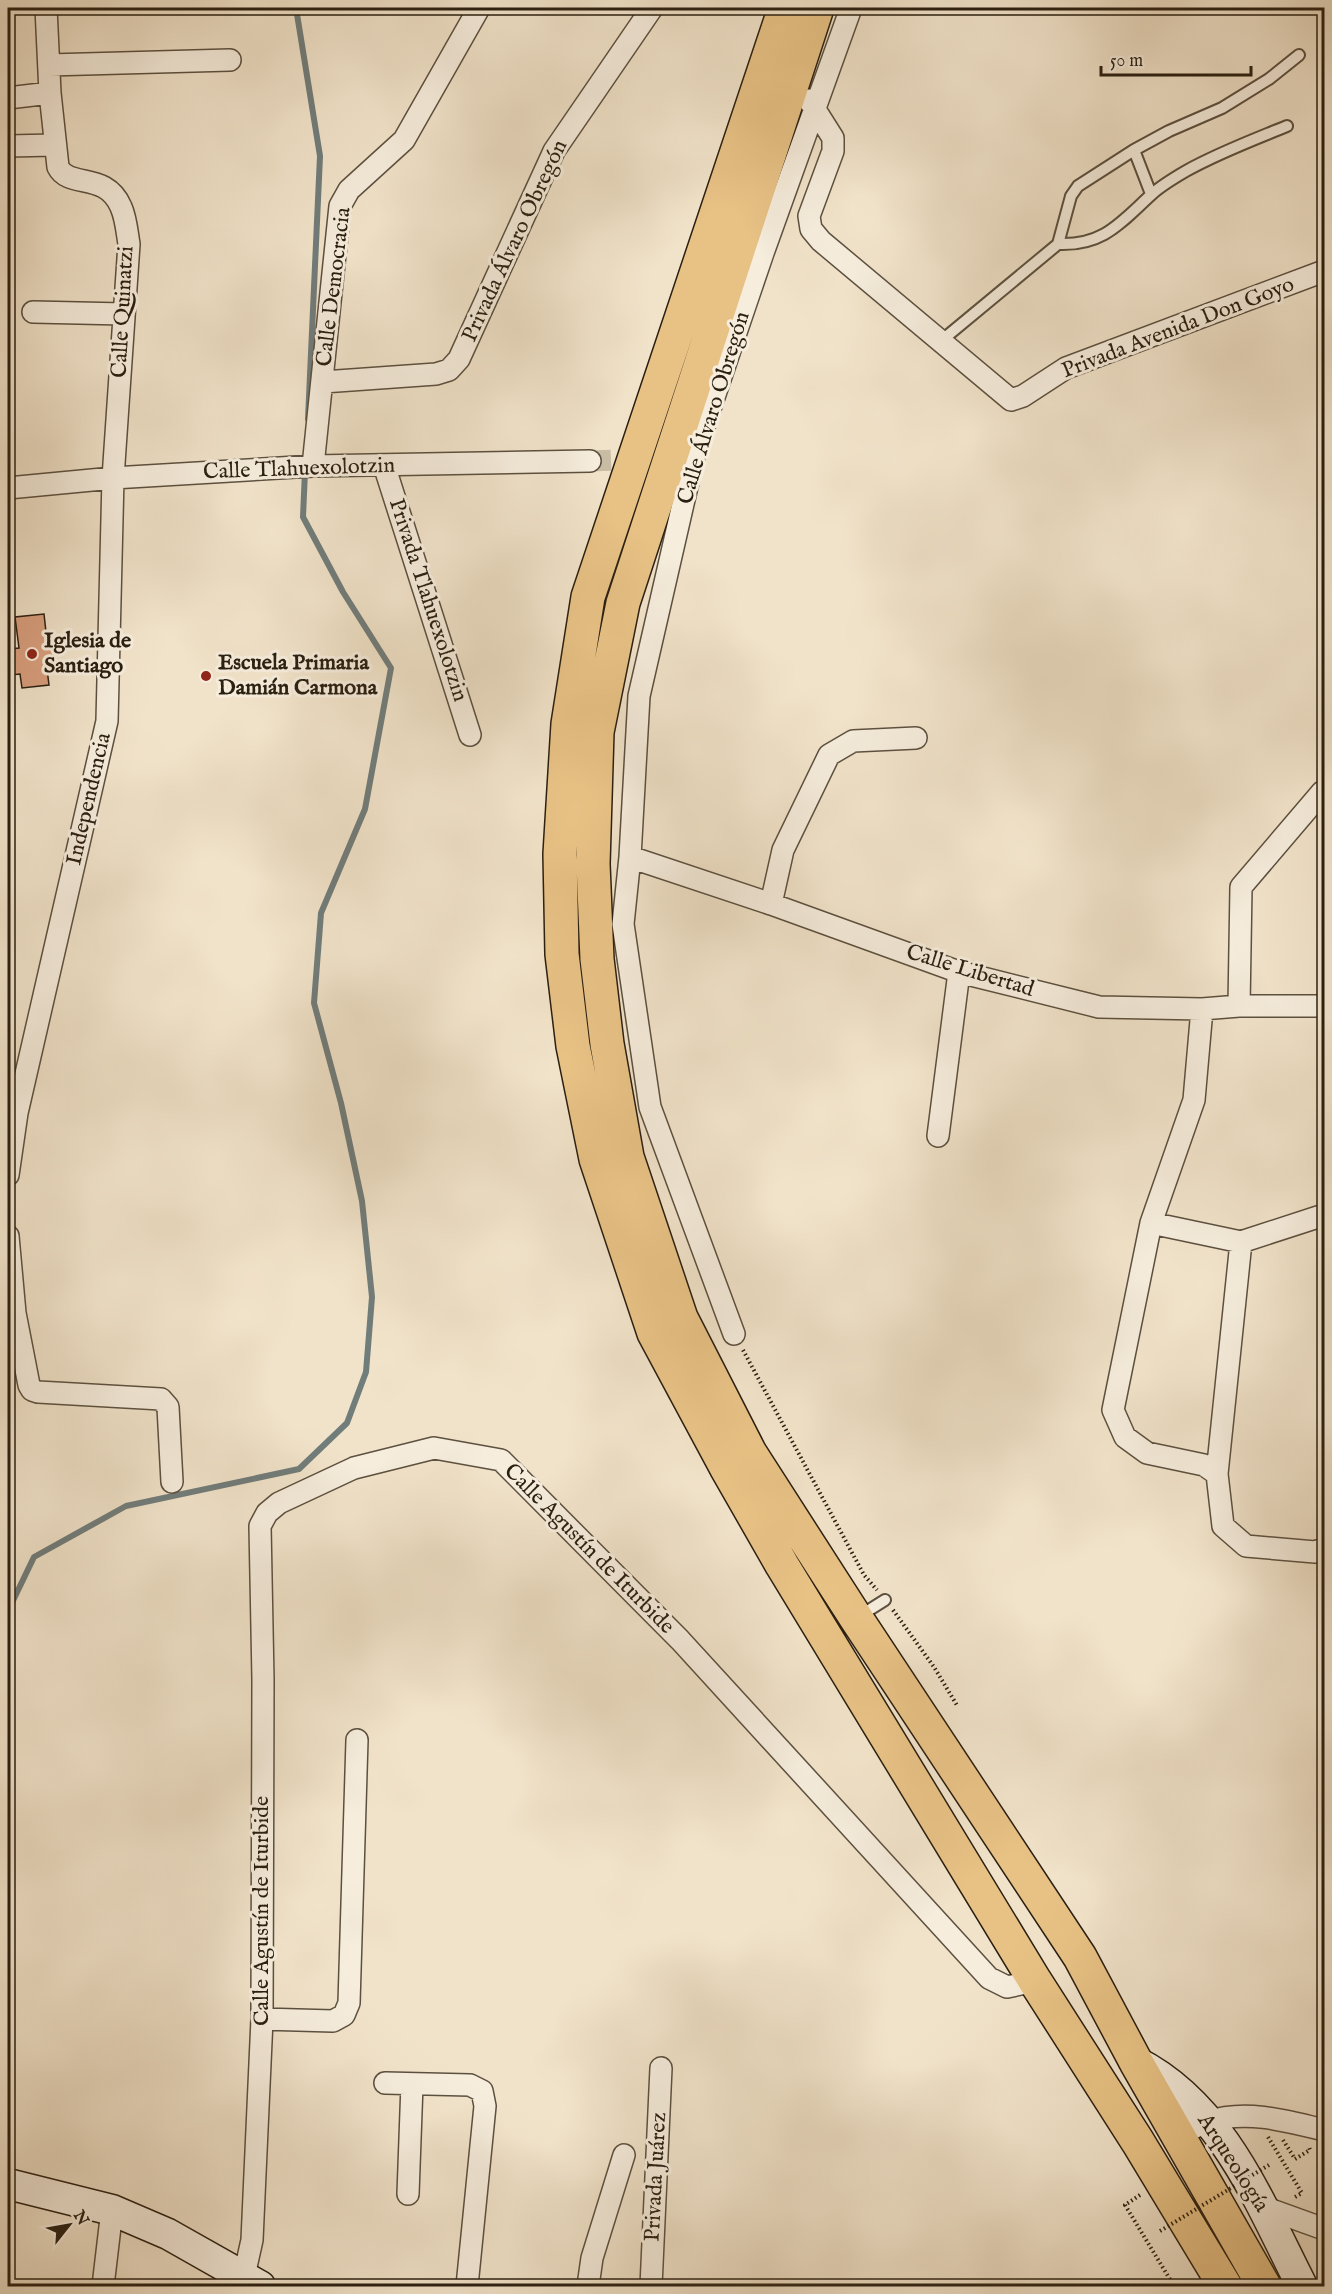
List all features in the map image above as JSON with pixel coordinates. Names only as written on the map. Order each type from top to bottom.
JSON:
[{"type":"highway","points":[[823,12],[794,81],[623,603],[597,732],[593,864],[597,958],[607,1044],[627,1157],[681,1318],[750,1453],[1080,1957],[1136,2062],[1264,2286]]},
{"type":"highway","points":[[823,12],[588,597],[568,724],[560,854],[562,954],[570,1023],[596,1159],[654,1333],[782,1565],[1035,1982],[1225,2286]]},
{"type":"main road","name":"Arqueología","points":[[1136,2062],[1182,2092],[1277,2204],[1302,2286]]},
{"type":"main road","points":[[8,2184],[112,2210],[168,2234],[252,2281]]},
{"type":"street","name":"Calle Quinatzi","points":[[46,8],[54,145],[60,173],[67,177],[94,182],[111,190],[122,208],[129,244],[114,478]]},
{"type":"street","name":"Calle Democracia","points":[[313,466],[340,206],[349,190],[404,140],[479,8]]},
{"type":"street","name":"Privada Álvaro Obregón","points":[[323,382],[436,374],[449,370],[459,359],[554,151],[652,8]]},
{"type":"street","name":"Calle Álvaro Obregón","points":[[734,1334],[650,1107],[623,924],[630,857],[639,696],[690,457],[815,108],[823,12]]},
{"type":"street","points":[[49,65],[230,60]]},
{"type":"street","points":[[794,81],[815,108]]},
{"type":"street","points":[[8,98],[50,93]]},
{"type":"street","name":"Privada Avenida Don Goyo","points":[[815,108],[833,138],[833,151],[809,216],[811,230],[820,241],[1011,400],[1023,396],[1066,368],[1324,271]]},
{"type":"street","points":[[8,146],[54,145]]},
{"type":"street","points":[[33,312],[124,314]]},
{"type":"street","name":"Calle Tlahuexolotzin","points":[[8,488],[114,478],[313,466],[590,461]]},
{"type":"street","name":"Privada Tlahuexolotzin","points":[[384,465],[470,735]]},
{"type":"street","name":"Independencia","points":[[8,1175],[12,1114],[107,721],[114,478]]},
{"type":"street","points":[[771,904],[783,850],[829,754],[853,741],[916,738]]},
{"type":"street","points":[[1239,1006],[1241,887],[1322,792]]},
{"type":"street","name":"Calle Libertad","points":[[630,857],[771,904],[959,972],[1100,1007],[1202,1009],[1239,1006],[1324,1006]]},
{"type":"street","points":[[938,1136],[959,972]]},
{"type":"street","points":[[1202,1009],[1194,1100],[1151,1223],[1113,1410],[1125,1437],[1147,1453],[1204,1465],[1217,1474]]},
{"type":"street","points":[[1151,1223],[1241,1242],[1324,1215]]},
{"type":"street","points":[[8,1236],[14,1346],[32,1390],[161,1399],[166,1402],[172,1482]]},
{"type":"street","points":[[1241,1242],[1217,1474],[1223,1526],[1246,1546],[1315,1552],[1324,1549]]},
{"type":"street","name":"Calle Agustín de Iturbide","points":[[252,2281],[262,2019],[263,1680],[260,1526],[267,1512],[279,1503],[354,1468],[434,1448],[501,1460],[680,1640],[989,1978],[1007,1987],[1035,1982]]},
{"type":"street","points":[[262,2019],[333,2021],[344,2015],[349,2003],[357,1740]]},
{"type":"street","name":"Privada Juárez","points":[[651,2286],[661,2068]]},
{"type":"street","points":[[385,2083],[470,2085],[482,2091],[485,2106],[468,2286]]},
{"type":"street","points":[[408,2194],[412,2084]]},
{"type":"street","points":[[1178,2136],[1208,2121],[1243,2115],[1324,2130]]},
{"type":"street","points":[[588,2286],[592,2258],[624,2155]]},
{"type":"street","points":[[1277,2204],[1324,2229]]},
{"type":"street","points":[[103,2286],[112,2210]]},
{"type":"lane","points":[[941,341],[1058,244],[1071,196],[1078,186],[1169,130],[1222,108],[1269,80],[1299,55]]},
{"type":"lane","points":[[1058,244],[1097,239],[1121,225],[1151,195],[1187,170],[1287,126]]},
{"type":"lane","points":[[1134,150],[1151,195]]},
{"type":"lane","points":[[856,1618],[885,1599]]},
{"type":"path","points":[[734,1334],[864,1575],[885,1599],[934,1667],[958,1707]]},
{"type":"path","points":[[1267,2134],[1302,2193],[1277,2204]]},
{"type":"path","points":[[1281,2136],[1295,2159]]},
{"type":"path","points":[[1160,2231],[1269,2165],[1274,2174]]},
{"type":"path","points":[[1162,2182],[1125,2205],[1174,2286]]},
{"type":"building","name":"Iglesia de Santiago","points":[[44,614],[47,641],[54,641],[57,668],[47,669],[49,685],[22,688],[20,674],[11,675],[8,649],[19,648],[15,617]]},
{"type":"waterway","points":[[296,8],[320,156],[308,419]]},
{"type":"waterway","points":[[8,1611],[34,1557],[126,1506],[299,1469],[347,1423],[366,1372],[372,1297],[362,1201],[341,1103],[314,1003],[321,913],[365,809],[391,668],[343,592],[303,517],[305,471]]},
{"type":"tunnel","points":[[590,461],[644,459]]},
{"type":"place","name":"Iglesia de Santiago","points":[[32,654]]},
{"type":"place","name":"Escuela Primaria Damián Carmona","points":[[206,676]]}]
